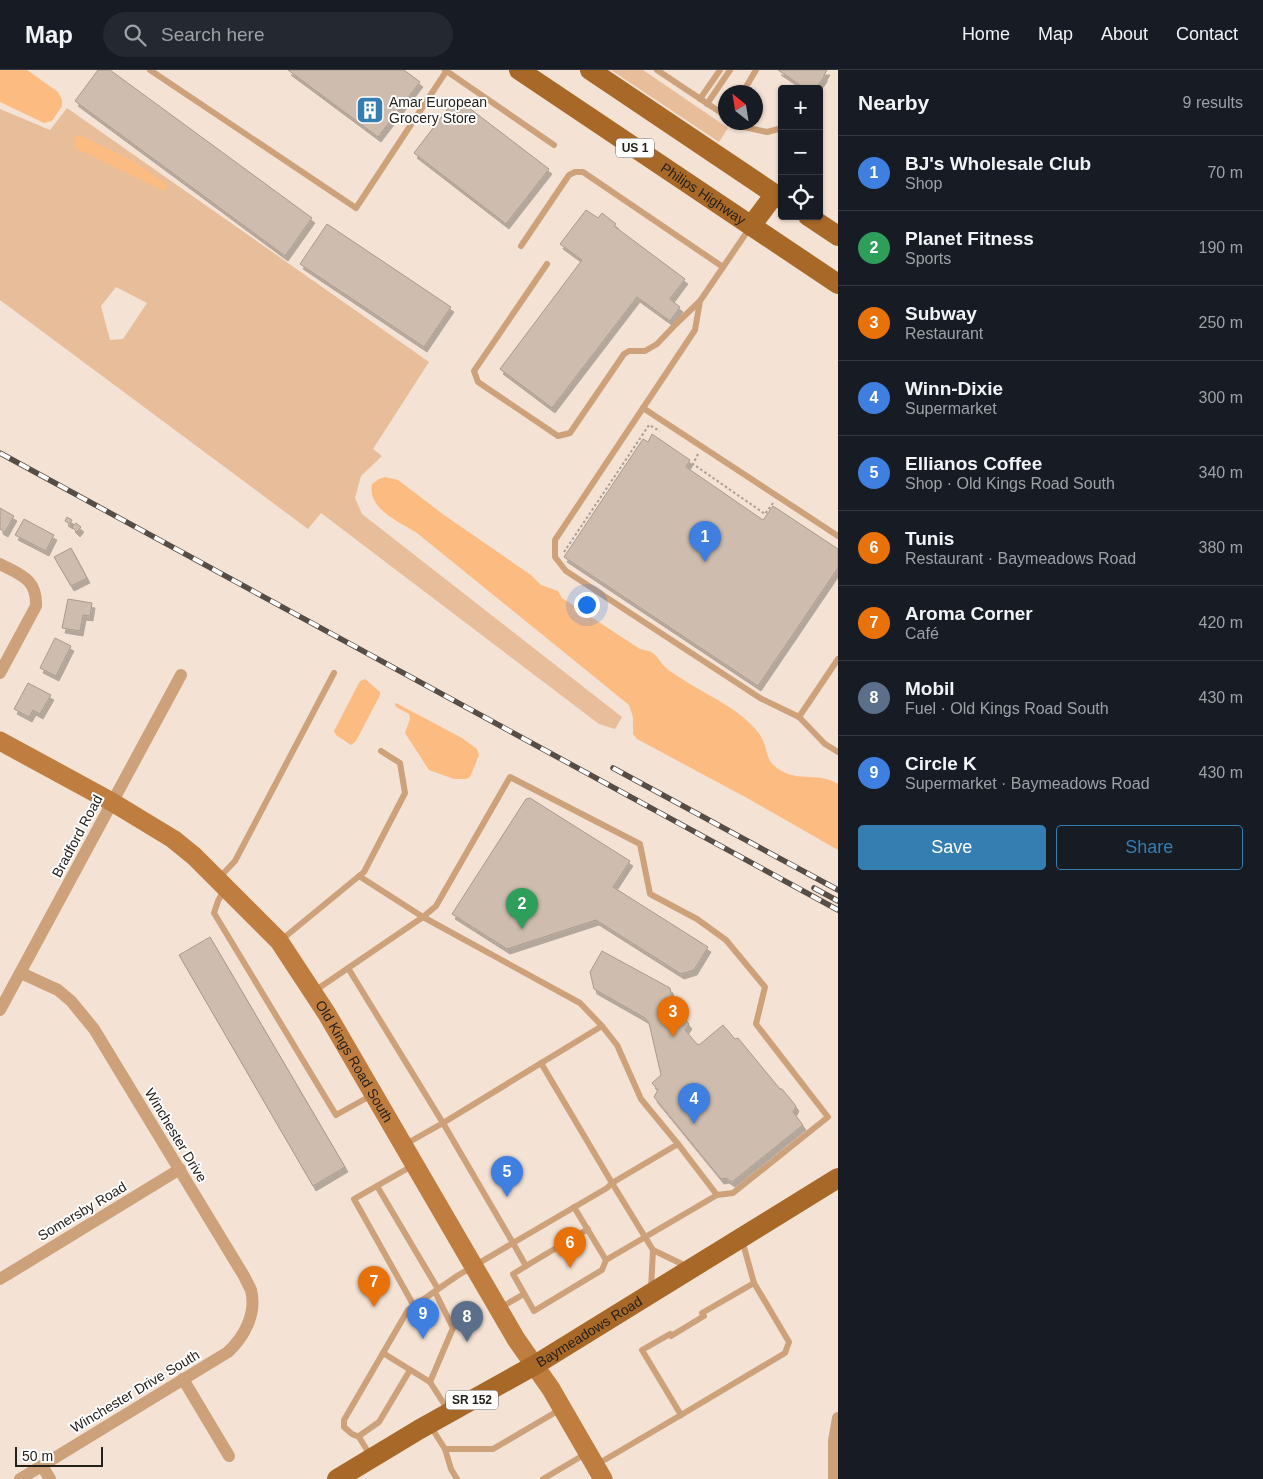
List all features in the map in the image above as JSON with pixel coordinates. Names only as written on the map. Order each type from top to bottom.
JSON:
[{"type":"main road","name":"Philips Highway","points":[[519,70],[838,284]]},
{"type":"main road","points":[[590,70],[778,194],[751,226]]},
{"type":"main road","points":[[814,220],[838,236]]},
{"type":"main road","name":"Baymeadows Road","points":[[337,1479],[534,1364],[740,1236],[838,1178]]},
{"type":"street","points":[[0,564],[32,583],[37,594],[36,606],[0,673]]},
{"type":"street","name":"Bradford Road","points":[[0,1010],[181,675]]},
{"type":"street","name":"Old Kings Road South","points":[[0,741],[112,802],[172,838],[222,883],[279,942],[374,1094],[498,1309],[562,1408],[595,1466]]},
{"type":"street","name":"Winchester Drive","points":[[21,973],[58,990],[84,1015],[244,1276],[251,1291],[252,1309],[247,1328],[238,1343]]},
{"type":"street","name":"Somersby Road","points":[[0,1279],[180,1169]]},
{"type":"street","name":"Winchester Drive South","points":[[20,1479],[228,1352],[238,1343]]},
{"type":"street","points":[[183,1379],[229,1456]]},
{"type":"street","points":[[834,1479],[834,1441],[838,1418]]},
{"type":"street","points":[[42,1466],[50,1479]]},
{"type":"lane","points":[[150,70],[356,208],[446,70],[554,145]]},
{"type":"lane","points":[[657,70],[718,111]]},
{"type":"lane","points":[[700,99],[720,70]]},
{"type":"lane","points":[[707,104],[730,70]]},
{"type":"lane","points":[[747,85],[756,70]]},
{"type":"lane","points":[[758,130],[767,132],[778,129]]},
{"type":"lane","points":[[521,246],[569,176],[575,172],[583,172],[723,267]]},
{"type":"lane","points":[[547,264],[474,371],[478,382],[558,436],[566,435],[570,432],[624,354],[629,351],[645,350],[657,344],[700,301],[751,226]]},
{"type":"lane","points":[[700,301],[695,330],[555,540],[555,556],[566,571],[760,698],[799,717],[826,744],[838,752]]},
{"type":"lane","points":[[643,408],[838,536]]},
{"type":"lane","points":[[799,717],[838,659]]},
{"type":"lane","points":[[334,673],[222,883],[214,913],[336,1115],[374,1094]]},
{"type":"lane","points":[[279,942],[364,872],[405,793],[400,763],[381,752]]},
{"type":"lane","points":[[312,992],[423,917],[436,906],[510,777],[640,844],[650,894],[697,919],[726,940],[765,987],[756,1024],[828,1117],[733,1193],[717,1195],[644,1237],[606,1260],[602,1270],[534,1311],[512,1274],[588,1229]]},
{"type":"lane","points":[[359,876],[423,917],[580,1003],[617,1045],[641,1099],[717,1195]]},
{"type":"lane","points":[[348,968],[526,1266]]},
{"type":"lane","points":[[404,1145],[442,1124],[602,1026]]},
{"type":"lane","points":[[541,1062],[653,1250],[690,1268]]},
{"type":"lane","points":[[371,1458],[359,1436],[352,1434],[344,1427],[344,1420],[408,1310],[474,1266],[678,1144]]},
{"type":"lane","points":[[414,1306],[354,1199],[415,1164]]},
{"type":"lane","points":[[377,1186],[436,1290],[453,1328],[430,1382]]},
{"type":"lane","points":[[574,1207],[606,1260]]},
{"type":"lane","points":[[543,1479],[595,1466],[785,1353],[788,1342],[754,1283],[740,1236]]},
{"type":"lane","points":[[651,1292],[653,1250]]},
{"type":"lane","points":[[681,1415],[642,1350],[670,1335],[754,1283]]},
{"type":"lane","points":[[498,1309],[524,1294]]},
{"type":"lane","points":[[383,1353],[430,1382],[450,1412]]},
{"type":"lane","points":[[359,1436],[379,1422],[410,1370]]},
{"type":"lane","points":[[445,1449],[493,1449],[562,1408]]},
{"type":"lane","points":[[429,1424],[445,1449],[451,1469],[457,1479]]},
{"type":"path","points":[[558,561],[649,425],[664,433]]},
{"type":"path","points":[[694,450],[698,454],[693,464],[765,514],[774,502]]},
{"type":"shaded area","points":[[0,70],[27,70],[58,92],[62,100],[62,106],[52,121],[44,123],[0,102]]},
{"type":"shaded area","points":[[611,70],[643,70],[718,121],[718,130],[727,130],[719,142]]},
{"type":"shaded area","points":[[67,108],[429,362],[373,449],[382,456],[361,476],[355,498],[362,514],[622,717],[615,729],[599,724],[321,513],[308,529],[0,300],[0,109],[50,130]],"holes":[[[116,287],[147,303],[123,339],[110,340],[101,306]]]},
{"type":"shaded area","points":[[80,135],[133,161],[168,185],[164,191],[75,148],[74,138]]},
{"type":"shaded area","points":[[385,477],[398,480],[444,515],[531,575],[541,585],[558,591],[562,598],[640,649],[653,653],[671,672],[743,717],[760,735],[771,762],[780,770],[794,776],[824,778],[838,784],[838,850],[747,798],[637,739],[633,734],[633,717],[629,705],[417,533],[386,514],[380,508],[372,493],[372,484]]},
{"type":"shaded area","points":[[365,679],[380,692],[380,695],[356,741],[351,745],[336,735],[334,731],[360,681]]},
{"type":"shaded area","points":[[396,703],[462,738],[477,749],[479,755],[470,777],[454,779],[429,770],[405,733],[410,719],[409,714],[396,707]]},
{"type":"building","points":[[98,70],[110,70],[312,218],[285,256],[75,101]]},
{"type":"building","name":"Amar European Grocery Store","points":[[288,70],[404,70],[420,82],[378,137]]},
{"type":"building","points":[[778,70],[827,70],[818,85],[800,85]]},
{"type":"building","points":[[456,98],[549,169],[506,224],[414,153]]},
{"type":"building","points":[[586,210],[598,218],[602,213],[616,224],[614,226],[685,279],[670,299],[680,307],[670,321],[637,297],[552,408],[500,369],[582,260],[560,244]]},
{"type":"building","points":[[327,224],[451,307],[424,347],[300,264]]},
{"type":"building","points":[[652,434],[690,460],[686,467],[763,520],[773,506],[838,549],[838,568],[758,686],[564,557],[643,439],[648,442]]},
{"type":"building","points":[[0,508],[14,516],[5,532],[0,529]]},
{"type":"building","points":[[67,517],[72,520],[70,524],[65,521]]},
{"type":"building","points":[[24,519],[54,535],[46,551],[15,535]]},
{"type":"building","points":[[76,523],[81,527],[77,532],[72,527]]},
{"type":"building","points":[[71,548],[87,578],[71,586],[54,557]]},
{"type":"building","points":[[68,599],[92,603],[90,616],[83,615],[80,631],[62,628]]},
{"type":"building","points":[[55,638],[71,646],[56,676],[40,668]]},
{"type":"building","points":[[28,683],[51,695],[40,714],[33,710],[29,717],[14,709]]},
{"type":"building","points":[[530,798],[630,861],[613,887],[708,947],[694,970],[681,974],[596,920],[507,949],[452,914],[526,799]]},
{"type":"building","points":[[210,937],[345,1167],[313,1186],[179,955]]},
{"type":"building","points":[[602,951],[670,988],[673,1005],[689,1024],[685,1030],[699,1045],[723,1025],[735,1039],[738,1038],[796,1106],[793,1112],[803,1125],[732,1182],[726,1178],[721,1179],[654,1097],[658,1090],[652,1083],[661,1075],[649,1023],[645,1018],[594,989],[590,972]]},
{"type":"railway","points":[[0,453],[838,910]]},
{"type":"railway","points":[[613,768],[838,890]]},
{"type":"railway","points":[[814,888],[838,901]]},
{"type":"place","name":"Amar European Grocery Store","points":[[370,110]]},
{"type":"place","name":"BJ's Wholesale Club","points":[[705,562]]},
{"type":"place","name":"Planet Fitness","points":[[522,929]]},
{"type":"place","name":"Subway","points":[[673,1037]]},
{"type":"place","name":"Winn-Dixie","points":[[694,1124]]},
{"type":"place","name":"Ellianos Coffee","points":[[507,1197]]},
{"type":"place","name":"Tunis","points":[[570,1268]]},
{"type":"place","name":"Aroma Corner","points":[[374,1307]]},
{"type":"place","name":"Circle K","points":[[423,1339]]},
{"type":"place","name":"Mobil","points":[[467,1342]]}]
